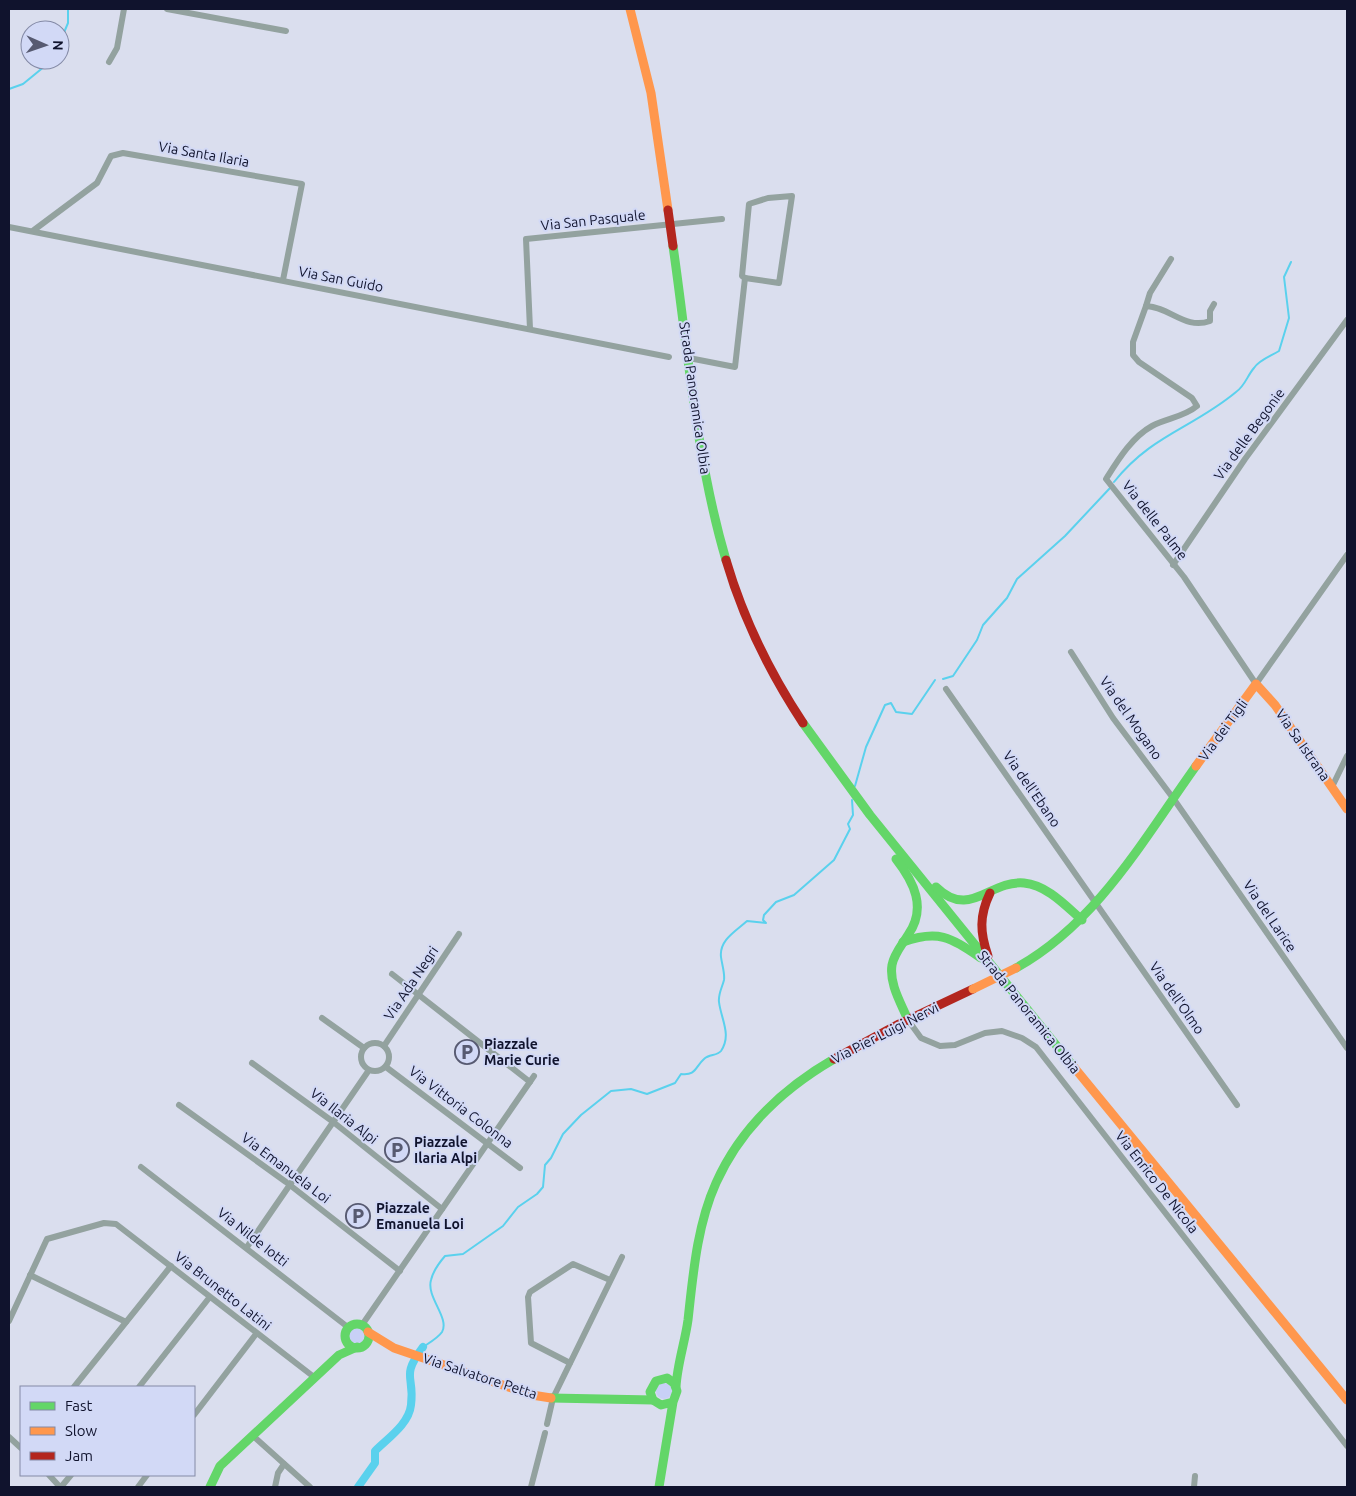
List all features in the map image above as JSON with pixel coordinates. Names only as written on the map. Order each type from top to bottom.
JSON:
[{"type":"main road","name":"Strada Panoramica Olbia","points":[[630,9],[651,93],[709,496],[729,569],[753,634],[774,676],[804,727],[830,764],[991,966],[1347,1400]]},
{"type":"main road","name":"Via Sa Istrana","points":[[1256,684],[1275,705],[1347,809]]},
{"type":"main road","name":"Via dei Tigli","points":[[1097,904],[1256,684]]},
{"type":"main road","points":[[881,828],[883,843],[904,869],[915,889],[919,910],[915,925],[895,955],[892,968],[899,1000],[908,1020]]},
{"type":"main road","points":[[893,843],[908,852],[940,893],[955,900],[969,902],[990,893],[1002,885],[1026,883],[1041,889],[1082,920]]},
{"type":"main road","points":[[990,893],[982,909],[979,922],[982,939],[991,966]]},
{"type":"main road","name":"Via Pier Luigi Nervi","points":[[676,1387],[676,1375],[683,1350],[704,1219],[717,1182],[736,1145],[757,1120],[780,1098],[831,1059],[1048,951],[1067,936],[1097,904]]},
{"type":"main road","points":[[903,942],[921,934],[934,933],[948,937],[991,966]]},
{"type":"main road","points":[[356,1324],[365,1329],[368,1340],[360,1347],[349,1345],[346,1338],[348,1328],[356,1324]]},
{"type":"main road","name":"Via Salvatore Petta","points":[[365,1329],[394,1348],[532,1395],[553,1398],[652,1396]]},
{"type":"main road","name":"Via Salvatore Petta","points":[[210,1487],[220,1466],[314,1377],[339,1356],[344,1349],[346,1338]]},
{"type":"main road","name":"Via Salvatore Petta","points":[[339,1356],[360,1347],[394,1348]]},
{"type":"main road","name":"Via Pier Luigi Nervi","points":[[663,1378],[683,1350]]},
{"type":"main road","points":[[659,1487],[668,1436],[669,1404],[677,1395],[676,1387],[671,1380],[663,1378],[656,1381],[652,1396],[669,1404]]},
{"type":"street","points":[[109,62],[117,48],[124,9]]},
{"type":"street","points":[[167,9],[286,31]]},
{"type":"street","name":"Via Santa Ilaria","points":[[34,230],[96,183],[111,156],[124,153],[302,184],[283,280]]},
{"type":"street","points":[[689,358],[735,367],[745,278],[742,276],[749,204],[768,198],[792,196],[779,283],[745,278]]},
{"type":"street","name":"Via San Pasquale","points":[[530,329],[526,239],[722,219]]},
{"type":"street","name":"Via San Guido","points":[[9,227],[34,230],[669,357]]},
{"type":"street","points":[[1171,259],[1150,292],[1146,306],[1155,306],[1188,323],[1202,323],[1210,321],[1210,312],[1214,304]]},
{"type":"street","name":"Via delle Palme","points":[[1146,306],[1132,342],[1133,355],[1140,362],[1192,398],[1197,406],[1188,413],[1150,427],[1134,440],[1106,479],[1173,565],[1256,684]]},
{"type":"street","name":"Via delle Begonie","points":[[1173,565],[1245,459],[1347,320]]},
{"type":"street","name":"Via dei Tigli","points":[[1256,684],[1346,558]]},
{"type":"street","name":"Via del Mogano","points":[[1071,652],[1113,718],[1173,798]]},
{"type":"street","name":"Via dell'Ebano","points":[[946,689],[1097,904]]},
{"type":"street","points":[[1332,787],[1347,756]]},
{"type":"street","name":"Via del Larice","points":[[1173,798],[1347,1048]]},
{"type":"street","name":"Via dell'Olmo","points":[[1097,904],[1236,1105]]},
{"type":"street","name":"Via Ada Negri","points":[[384,1046],[459,934]]},
{"type":"street","points":[[392,974],[530,1082]]},
{"type":"street","points":[[322,1018],[364,1048]]},
{"type":"street","name":"Via Enrico De Nicola","points":[[908,1020],[921,1038],[940,1046],[955,1045],[985,1033],[1002,1031],[1022,1038],[1036,1047],[1347,1446]]},
{"type":"street","points":[[372,1043],[384,1046],[389,1055],[386,1067],[376,1072],[369,1070],[361,1060],[364,1048],[372,1043]]},
{"type":"street","name":"Via Ilaria Alpi","points":[[252,1063],[332,1121],[442,1209]]},
{"type":"street","name":"Via Vittoria Colonna","points":[[386,1067],[520,1168]]},
{"type":"street","points":[[247,1247],[332,1121],[369,1070]]},
{"type":"street","points":[[365,1329],[400,1271],[534,1076]]},
{"type":"street","name":"Via Emanuela Loi","points":[[179,1105],[289,1184],[400,1271]]},
{"type":"street","name":"Via Nilde Iotti","points":[[141,1167],[247,1247],[348,1328]]},
{"type":"street","name":"Via Brunetto Latini","points":[[30,1275],[47,1238],[104,1223],[116,1224],[209,1298],[314,1377]]},
{"type":"street","points":[[547,1424],[553,1398],[622,1257]]},
{"type":"street","points":[[570,1363],[532,1343],[528,1297],[530,1292],[573,1264],[610,1280]]},
{"type":"street","points":[[75,1386],[171,1266]]},
{"type":"street","points":[[9,1321],[30,1275],[126,1322]]},
{"type":"street","points":[[140,1386],[209,1298]]},
{"type":"street","points":[[195,1414],[256,1334]]},
{"type":"street","points":[[531,1487],[544,1433]]},
{"type":"street","points":[[252,1435],[310,1487]]},
{"type":"street","points":[[9,1437],[20,1447]]},
{"type":"street","points":[[274,1487],[278,1473],[284,1464]]},
{"type":"street","points":[[50,1476],[61,1487],[70,1476]]},
{"type":"street","points":[[138,1487],[146,1476]]},
{"type":"street","points":[[1194,1476],[1194,1487]]},
{"type":"shaded area","points":[[354,1328],[360,1328],[365,1333],[363,1342],[354,1344],[349,1339],[349,1333]]},
{"type":"shaded area","points":[[661,1383],[667,1383],[672,1388],[670,1397],[661,1399],[656,1394],[656,1388]]},
{"type":"waterway","points":[[68,9],[68,20]]},
{"type":"waterway","points":[[9,89],[23,84],[40,70]]},
{"type":"waterway","points":[[1114,482],[1143,453],[1204,415],[1239,390],[1256,365],[1279,351],[1289,318],[1284,277],[1291,262]]},
{"type":"waterway","points":[[943,679],[953,676],[977,640],[983,625],[1007,598],[1017,579],[1065,536],[1110,488]]},
{"type":"waterway","points":[[855,786],[866,747],[885,705],[891,703],[896,712],[912,714],[935,680]]},
{"type":"waterway","points":[[423,1347],[438,1336],[444,1326],[430,1287],[438,1264],[445,1256],[463,1254],[503,1226],[518,1207],[537,1194],[543,1187],[545,1165],[551,1158],[563,1134],[581,1115],[611,1091],[631,1089],[647,1094],[675,1083],[681,1074],[690,1074],[706,1057],[721,1051],[726,1039],[719,999],[724,980],[721,951],[725,941],[747,921],[766,923],[763,920],[764,915],[776,902],[794,895],[834,860],[850,829],[848,824],[853,815],[852,800]]},
{"type":"waterway","points":[[358,1487],[375,1463],[375,1451],[397,1430],[409,1412],[412,1395],[410,1371],[423,1347]]},
{"type":"traffic: fast","points":[[673,246],[700,443],[707,483],[726,560]]},
{"type":"traffic: fast","points":[[803,723],[870,815],[1073,1066]]},
{"type":"traffic: fast","points":[[1016,968],[1045,949],[1071,928],[1095,904],[1137,851],[1196,766]]},
{"type":"traffic: fast","points":[[896,859],[913,886],[917,905],[914,925],[896,953],[892,965],[894,986],[908,1020]]},
{"type":"traffic: fast","points":[[936,887],[948,896],[959,900],[980,896],[1000,887],[1024,883],[1041,888],[1056,897],[1082,920]]},
{"type":"traffic: fast","points":[[903,942],[915,938],[936,936],[953,941],[981,958]]},
{"type":"traffic: fast","points":[[676,1387],[688,1320],[700,1233],[716,1183],[738,1145],[765,1112],[798,1083],[834,1059]]},
{"type":"traffic: fast","points":[[357,1324],[365,1328],[369,1336],[365,1344],[357,1348],[349,1344],[345,1336],[349,1328],[357,1324]]},
{"type":"traffic: fast","points":[[210,1487],[220,1466],[339,1355],[357,1347]]},
{"type":"traffic: fast","points":[[659,1487],[673,1402],[677,1391],[674,1383],[667,1378],[656,1381],[650,1392],[653,1400],[661,1405],[673,1402]]},
{"type":"traffic: fast","points":[[551,1398],[653,1400]]},
{"type":"traffic: slow","points":[[630,9],[651,93],[668,210]]},
{"type":"traffic: slow","points":[[1196,766],[1256,684],[1275,705],[1347,809]]},
{"type":"traffic: slow","points":[[973,989],[1016,968]]},
{"type":"traffic: slow","points":[[1073,1066],[1347,1400]]},
{"type":"traffic: slow","points":[[368,1332],[394,1348],[532,1395],[551,1398]]},
{"type":"traffic: jam","points":[[668,210],[673,246]]},
{"type":"traffic: jam","points":[[726,560],[758,644],[779,685],[803,723]]},
{"type":"traffic: jam","points":[[988,956],[983,940],[982,917],[990,893]]},
{"type":"traffic: jam","points":[[834,1059],[899,1024],[973,989]]},
{"type":"place","name":"Piazzale Marie Curie","points":[[467,1052]]},
{"type":"place","name":"Piazzale Ilaria Alpi","points":[[397,1150]]},
{"type":"place","name":"Piazzale Emanuela Loi","points":[[358,1216]]}]
